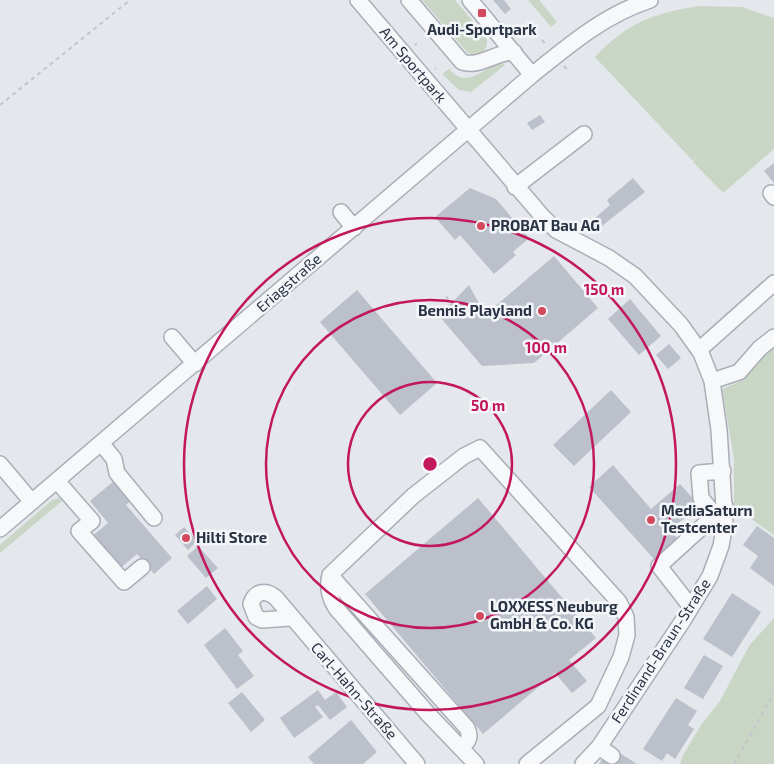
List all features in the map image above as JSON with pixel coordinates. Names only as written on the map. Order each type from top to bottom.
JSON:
[{"type":"street","name":"Am Sportpark","points":[[358,0],[468,130]]},
{"type":"street","points":[[409,0],[462,62],[475,64],[498,54],[514,52]]},
{"type":"street","points":[[470,0],[532,75]]},
{"type":"street","name":"Eriagstraße","points":[[0,529],[532,75],[579,38],[619,12],[650,0]]},
{"type":"street","name":"Ferdinand-Braun-Straße","points":[[468,130],[515,187],[556,230],[609,258],[635,276],[664,305],[699,350],[712,381],[723,471],[720,546],[710,576],[599,747],[583,764]]},
{"type":"street","points":[[515,187],[584,134]]},
{"type":"street","points":[[341,212],[354,228]]},
{"type":"street","points":[[699,350],[774,283]]},
{"type":"street","points":[[172,337],[195,364]]},
{"type":"street","points":[[712,381],[739,372],[760,348],[774,337]]},
{"type":"street","points":[[101,443],[114,459],[117,473],[154,518]]},
{"type":"street","points":[[476,764],[462,748],[469,741],[470,735],[467,728],[330,575],[413,496],[464,456],[480,448],[492,459],[619,602],[626,617],[627,635],[620,657],[598,706],[527,764]]},
{"type":"street","points":[[0,464],[32,502]]},
{"type":"street","points":[[691,607],[659,566],[720,511],[701,498],[699,473],[723,471]]},
{"type":"street","points":[[57,481],[92,521],[80,531],[124,582],[142,567]]},
{"type":"street","name":"Carl-Hahn-Straße","points":[[291,618],[417,764]]},
{"type":"street","points":[[599,747],[612,756]]},
{"type":"path","points":[[0,105],[130,0]]},
{"type":"path","points":[[446,296],[451,303]]},
{"type":"path","points":[[734,764],[774,693]]},
{"type":"green space","points":[[422,0],[455,0],[486,37],[487,45],[483,51],[477,54],[468,53]]},
{"type":"green space","points":[[528,0],[539,0],[557,22],[551,27]]},
{"type":"green space","points":[[700,6],[742,7],[774,18],[774,149],[723,193],[693,162],[701,154],[693,161],[595,57],[619,35],[643,21],[669,12]]},
{"type":"green space","points":[[499,62],[505,65],[471,92],[459,90],[442,74],[449,69],[455,75],[468,78]]},
{"type":"green space","points":[[774,347],[774,535],[734,507],[734,459],[722,389],[744,380],[749,371]]},
{"type":"green space","points":[[59,498],[62,501],[0,553],[0,545],[52,500]]},
{"type":"green space","points":[[774,618],[774,764],[680,764],[682,757],[701,725],[720,701],[749,646]]},
{"type":"building","points":[[493,0],[504,0],[511,9],[505,14]]},
{"type":"building","points":[[540,115],[545,122],[532,130],[527,123]]},
{"type":"building","points":[[774,163],[774,183],[764,171]]},
{"type":"building","points":[[633,178],[645,192],[593,233],[587,225],[610,205],[607,200]]},
{"type":"building","name":"PROBAT Bau AG","points":[[470,188],[496,199],[529,238],[513,252],[516,255],[494,274],[460,235],[455,240],[435,217]]},
{"type":"building","name":"Bennis Playland","points":[[554,256],[598,308],[534,363],[482,366],[439,316],[469,285],[485,315]]},
{"type":"building","points":[[357,290],[437,383],[400,415],[320,322]]},
{"type":"building","points":[[630,299],[661,336],[639,355],[608,319]]},
{"type":"building","points":[[669,344],[681,358],[668,369],[656,355]]},
{"type":"building","points":[[611,390],[631,412],[574,466],[553,445]]},
{"type":"building","name":"MediaSaturn Testcenter","points":[[613,465],[651,509],[680,484],[699,505],[671,530],[677,538],[654,559],[589,487]]},
{"type":"building","points":[[115,480],[132,500],[126,505],[172,558],[154,574],[137,554],[118,570],[90,538],[108,523],[90,501]]},
{"type":"building","name":"LOXXESS Neuburg GmbH & Co. KG","points":[[478,498],[596,638],[569,660],[587,681],[572,693],[555,673],[483,734],[365,594]]},
{"type":"building","points":[[757,526],[774,538],[774,586],[750,568],[758,556],[743,545]]},
{"type":"building","name":"Hilti Store","points":[[184,527],[197,541],[188,550],[175,535]]},
{"type":"building","points":[[198,546],[218,568],[206,578],[187,556]]},
{"type":"building","points":[[207,586],[217,599],[188,624],[177,611]]},
{"type":"building","points":[[732,593],[761,612],[732,657],[703,639]]},
{"type":"building","points":[[225,628],[243,651],[238,655],[254,676],[237,689],[204,645]]},
{"type":"building","points":[[704,655],[723,666],[703,699],[684,688]]},
{"type":"building","points":[[318,690],[325,700],[336,692],[347,707],[330,720],[318,705],[315,707],[323,717],[294,738],[280,718]]},
{"type":"building","points":[[242,692],[265,720],[251,732],[228,703]]},
{"type":"building","points":[[676,698],[697,711],[688,725],[694,729],[675,759],[667,753],[662,761],[643,749]]},
{"type":"building","points":[[351,720],[377,752],[363,764],[314,764],[308,757]]},
{"type":"building","points":[[615,750],[637,764],[599,764],[602,759],[608,762]]},
{"type":"place","name":"Audi-Sportpark","points":[[482,13]]},
{"type":"place","name":"PROBAT Bau AG","points":[[481,226]]},
{"type":"place","name":"Bennis Playland","points":[[542,311]]},
{"type":"place","name":"MediaSaturn Testcenter","points":[[651,520]]},
{"type":"place","name":"Hilti Store","points":[[186,538]]},
{"type":"place","name":"LOXXESS Neuburg GmbH & Co. KG","points":[[480,616]]}]
